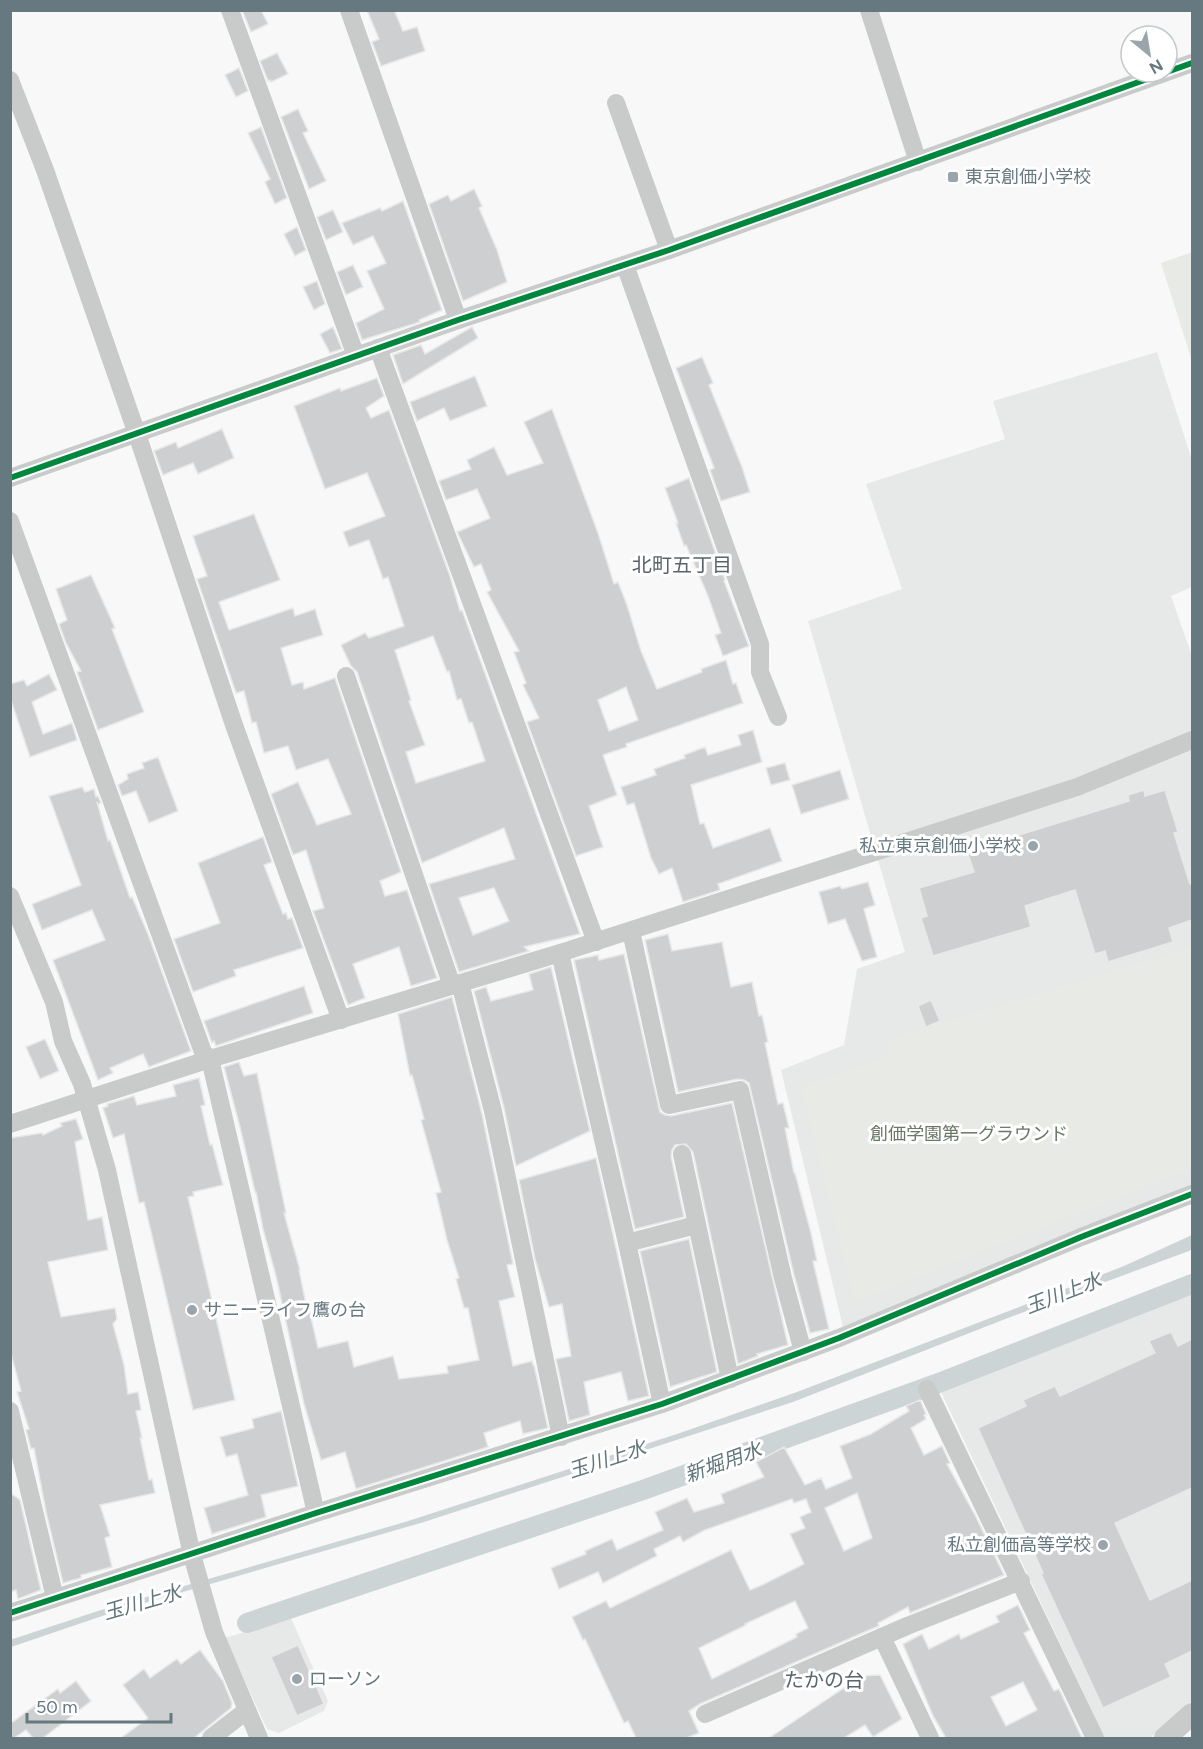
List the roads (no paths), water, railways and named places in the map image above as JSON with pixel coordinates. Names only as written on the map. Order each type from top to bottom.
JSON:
[{"type":"street","points":[[230,10],[356,356]]},
{"type":"street","points":[[349,10],[348,13],[458,321]]},
{"type":"street","points":[[868,10],[918,162]]},
{"type":"street","points":[[10,478],[378,348],[669,250],[1192,63]]},
{"type":"street","points":[[10,80],[45,170],[137,434],[234,725],[341,1020]]},
{"type":"street","points":[[616,103],[669,250]]},
{"type":"street","points":[[625,265],[760,644],[760,672],[778,717]]},
{"type":"street","points":[[378,348],[596,942]]},
{"type":"street","points":[[10,521],[203,1052],[210,1059],[316,1513]]},
{"type":"street","points":[[346,676],[456,985],[493,1111],[561,1437]]},
{"type":"street","points":[[10,1124],[210,1059],[560,954],[1077,787],[1192,740]]},
{"type":"street","points":[[10,896],[54,1002],[63,1041],[82,1084],[107,1170],[192,1555],[205,1604],[214,1632],[259,1738]]},
{"type":"street","points":[[631,931],[669,1105],[740,1090],[783,1278],[803,1352]]},
{"type":"street","points":[[560,954],[662,1404]]},
{"type":"street","points":[[682,1154],[730,1379]]},
{"type":"street","points":[[10,1613],[316,1513],[662,1404],[803,1352],[1081,1237],[1192,1194]]},
{"type":"street","points":[[627,1243],[696,1225]]},
{"type":"street","points":[[927,1389],[1095,1738]]},
{"type":"street","points":[[10,1411],[55,1598]]},
{"type":"street","points":[[705,1714],[1021,1581]]},
{"type":"street","points":[[882,1638],[930,1738]]},
{"type":"street","points":[[211,1738],[246,1711]]},
{"type":"water","name":"玉川上水","points":[[1192,1235],[1192,1249],[1189,1251],[1013,1316],[793,1402],[424,1522],[114,1612],[11,1647],[10,1640],[101,1610],[405,1522],[680,1433],[797,1392],[1014,1309],[1124,1266]]},
{"type":"waterway","name":"新堀用水","points":[[247,1623],[643,1490],[936,1384],[1192,1284]]},
{"type":"place","name":"東京創価小学校","points":[[953,177]]},
{"type":"place","name":"私立東京創価小学校","points":[[1033,846]]},
{"type":"place","name":"サニーライフ鷹の台","points":[[192,1310]]},
{"type":"place","name":"私立創価高等学校","points":[[1103,1545]]},
{"type":"place","name":"ローソン","points":[[297,1679]]},
{"type":"district","name":"北町五丁目","points":[[682,565]]},
{"type":"district","name":"たかの台","points":[[824,1680]]},
{"type":"park label","name":"創価学園第一グラウンド","points":[[969,1134]]}]
